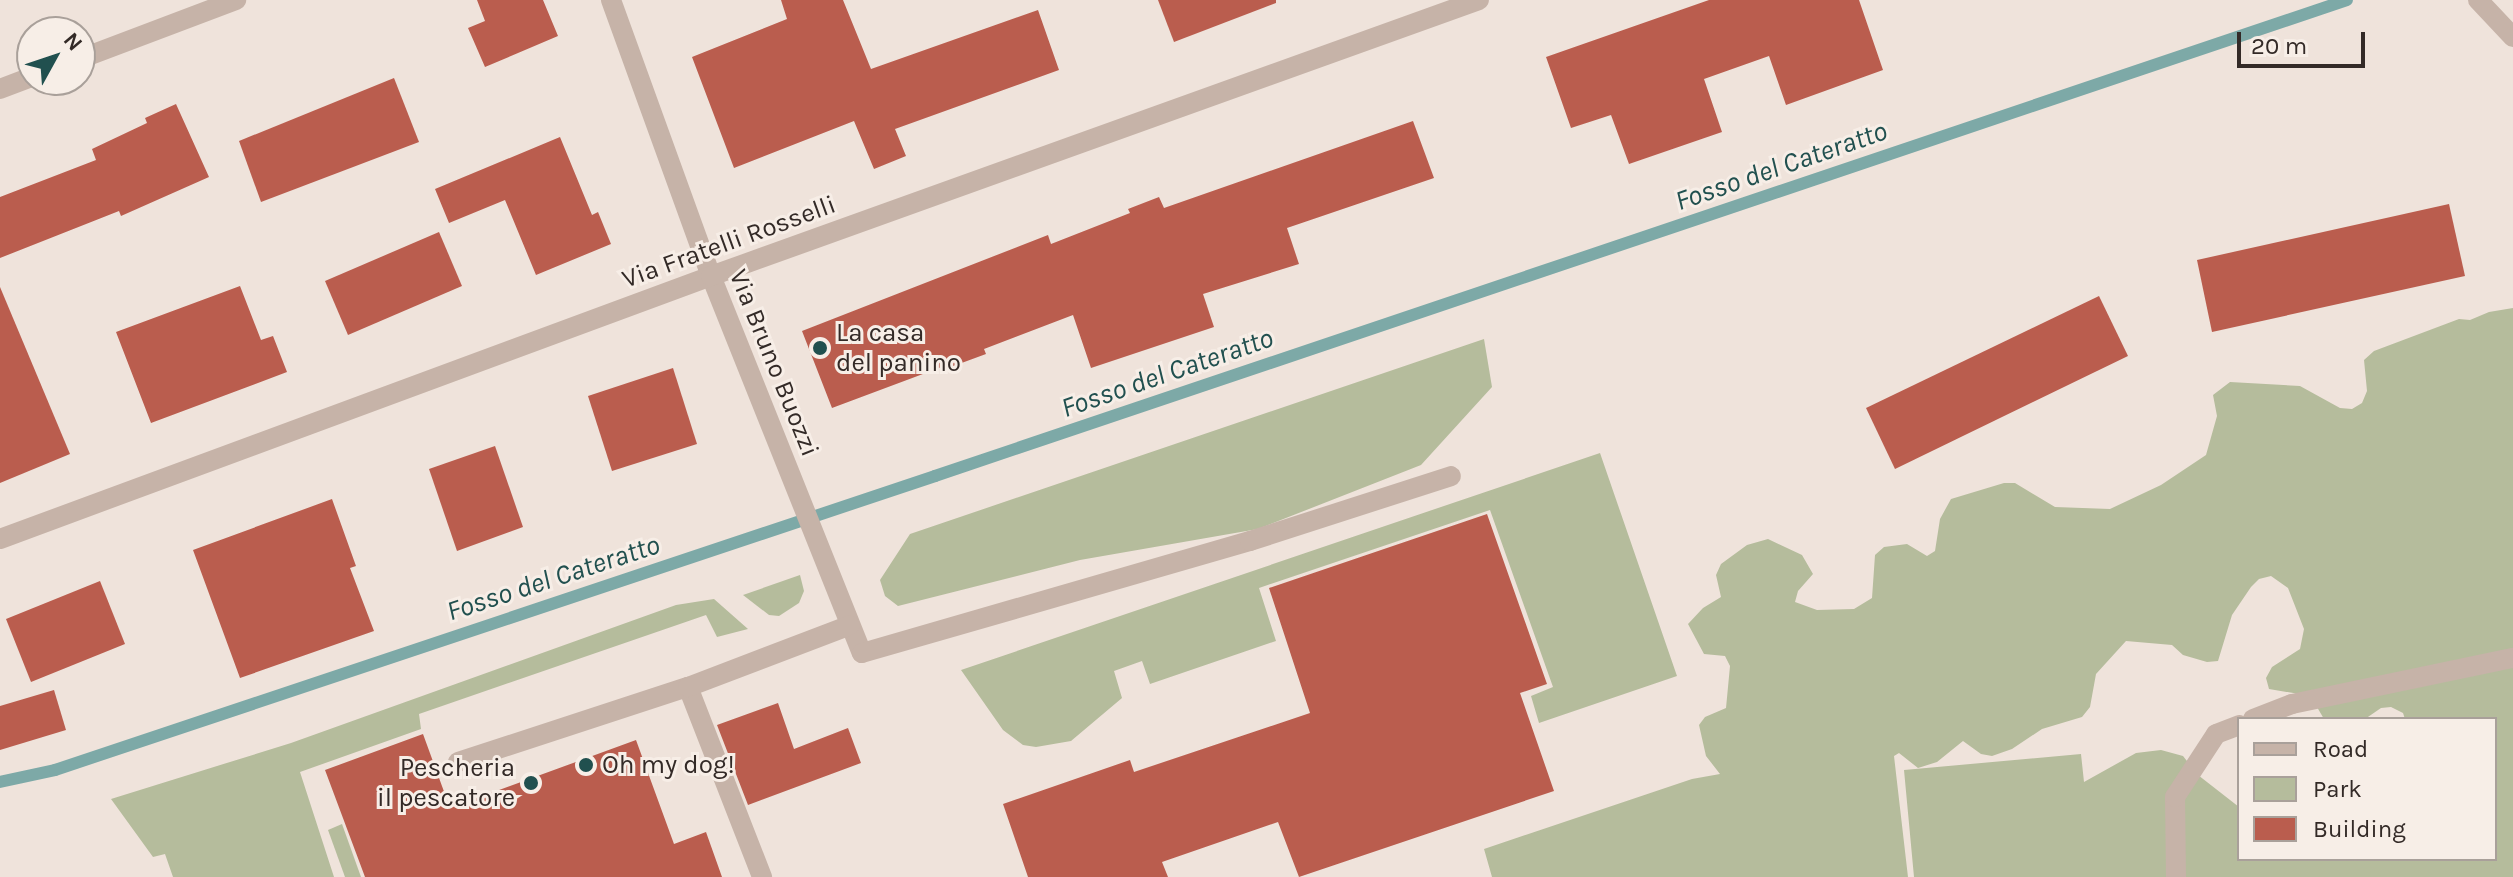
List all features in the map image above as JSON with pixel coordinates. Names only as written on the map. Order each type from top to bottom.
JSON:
[{"type":"street","name":"Via Bruno Buozzi","points":[[611,0],[711,276],[862,653],[1250,541],[1451,476]]},
{"type":"street","name":"Via Fratelli Rosselli","points":[[0,539],[711,276],[1479,0]]},
{"type":"street","points":[[2478,0],[2513,37]]},
{"type":"street","points":[[96,53],[228,2]]},
{"type":"street","points":[[458,762],[688,687],[850,625]]},
{"type":"street","points":[[2258,717],[2292,704],[2513,658]]},
{"type":"street","points":[[688,687],[762,877]]},
{"type":"street","points":[[2176,877],[2175,797],[2216,734],[2237,726]]},
{"type":"green space","points":[[2513,308],[2513,877],[1914,877],[1904,770],[2081,754],[2084,782],[2136,753],[2161,750],[2183,756],[2198,775],[2237,805],[2237,861],[2497,861],[2497,717],[2404,717],[2391,707],[2381,708],[2368,717],[2323,717],[2317,707],[2323,698],[2269,689],[2266,678],[2272,667],[2300,649],[2304,629],[2288,588],[2271,576],[2259,579],[2251,587],[2232,615],[2218,661],[2207,662],[2183,655],[2172,645],[2126,641],[2096,674],[2090,707],[2082,717],[2042,729],[2012,749],[1992,756],[1981,754],[1963,741],[1937,762],[1918,768],[1899,753],[1894,756],[1908,877],[1492,877],[1484,849],[1692,779],[1720,774],[1706,756],[1699,725],[1705,717],[1726,708],[1730,666],[1725,656],[1704,654],[1688,624],[1703,608],[1721,597],[1716,575],[1721,564],[1747,545],[1768,539],[1802,555],[1813,574],[1798,591],[1795,602],[1817,610],[1854,609],[1872,598],[1875,555],[1884,547],[1907,544],[1927,556],[1935,551],[1940,519],[1951,499],[2004,483],[2015,483],[2055,507],[2110,509],[2161,485],[2206,455],[2217,416],[2213,395],[2230,382],[2300,386],[2340,408],[2352,409],[2362,403],[2367,391],[2364,360],[2374,351],[2459,319],[2470,320],[2489,312]]},
{"type":"green space","points":[[1484,339],[1492,387],[1421,465],[1258,529],[1080,560],[898,606],[885,596],[880,580],[910,534]]},
{"type":"green space","points":[[1600,453],[1677,676],[1539,723],[1531,696],[1553,687],[1490,510],[1259,588],[1276,641],[1150,684],[1142,661],[1114,671],[1122,698],[1071,741],[1036,747],[1023,745],[1003,730],[961,670]]},
{"type":"green space","points":[[800,575],[804,591],[799,603],[779,616],[769,615],[743,595]]},
{"type":"green space","points":[[714,599],[748,629],[717,637],[706,615],[419,714],[421,729],[300,772],[334,877],[173,877],[165,854],[153,857],[111,799],[291,743],[676,605]]},
{"type":"green space","points":[[342,824],[361,877],[345,877],[328,830]]},
{"type":"building","points":[[477,0],[543,0],[558,36],[485,67],[468,28],[485,21]]},
{"type":"building","points":[[781,0],[843,0],[871,69],[1038,10],[1059,70],[895,129],[906,156],[874,169],[854,121],[734,168],[692,57],[787,19]]},
{"type":"building","points":[[1158,0],[1276,0],[1276,3],[1174,42]]},
{"type":"building","points":[[1709,0],[1859,0],[1883,70],[1786,105],[1769,56],[1704,79],[1722,132],[1629,164],[1611,115],[1571,128],[1546,57]]},
{"type":"building","points":[[394,78],[419,142],[261,202],[239,141]]},
{"type":"building","points":[[176,104],[209,177],[121,216],[119,211],[0,258],[0,197],[96,160],[92,149],[147,123],[145,118]]},
{"type":"building","points":[[1413,121],[1434,178],[1287,228],[1299,264],[1203,294],[1214,327],[1091,368],[1073,315],[984,349],[986,354],[948,368],[947,365],[832,408],[802,331],[1048,235],[1051,244],[1130,213],[1128,209],[1159,197],[1164,208]]},
{"type":"building","points":[[560,137],[592,215],[598,212],[611,244],[536,275],[505,200],[449,223],[435,189]]},
{"type":"building","points":[[2449,204],[2465,276],[2212,332],[2197,260]]},
{"type":"building","points":[[439,232],[462,286],[348,335],[325,281]]},
{"type":"building","points":[[240,286],[261,340],[273,336],[287,372],[151,423],[116,332]]},
{"type":"building","points":[[0,287],[70,454],[0,483]]},
{"type":"building","points":[[2099,296],[2128,356],[1895,469],[1866,408]]},
{"type":"building","points":[[673,368],[697,444],[612,471],[588,396]]},
{"type":"building","points":[[495,446],[523,527],[457,551],[429,469]]},
{"type":"building","points":[[332,499],[356,566],[350,568],[374,631],[240,678],[193,550]]},
{"type":"building","points":[[1487,514],[1547,684],[1520,693],[1554,791],[1299,877],[1278,822],[1162,862],[1168,877],[1028,877],[1003,804],[1130,760],[1134,772],[1310,713],[1269,588]]},
{"type":"building","points":[[100,581],[125,644],[31,682],[6,619]]},
{"type":"building","points":[[54,690],[66,730],[0,750],[0,706]]},
{"type":"building","points":[[778,703],[794,749],[848,728],[861,763],[748,805],[717,725]]},
{"type":"building","points":[[423,734],[450,808],[636,740],[674,844],[706,832],[722,877],[365,877],[325,770]]},
{"type":"waterway","name":"Fosso del Cateratto","points":[[0,782],[55,770],[2347,0]]},
{"type":"place","name":"La casa del panino","points":[[820,348]]},
{"type":"place","name":"Oh my dog!","points":[[586,765]]},
{"type":"place","name":"Pescheria il pescatore","points":[[531,783]]}]
